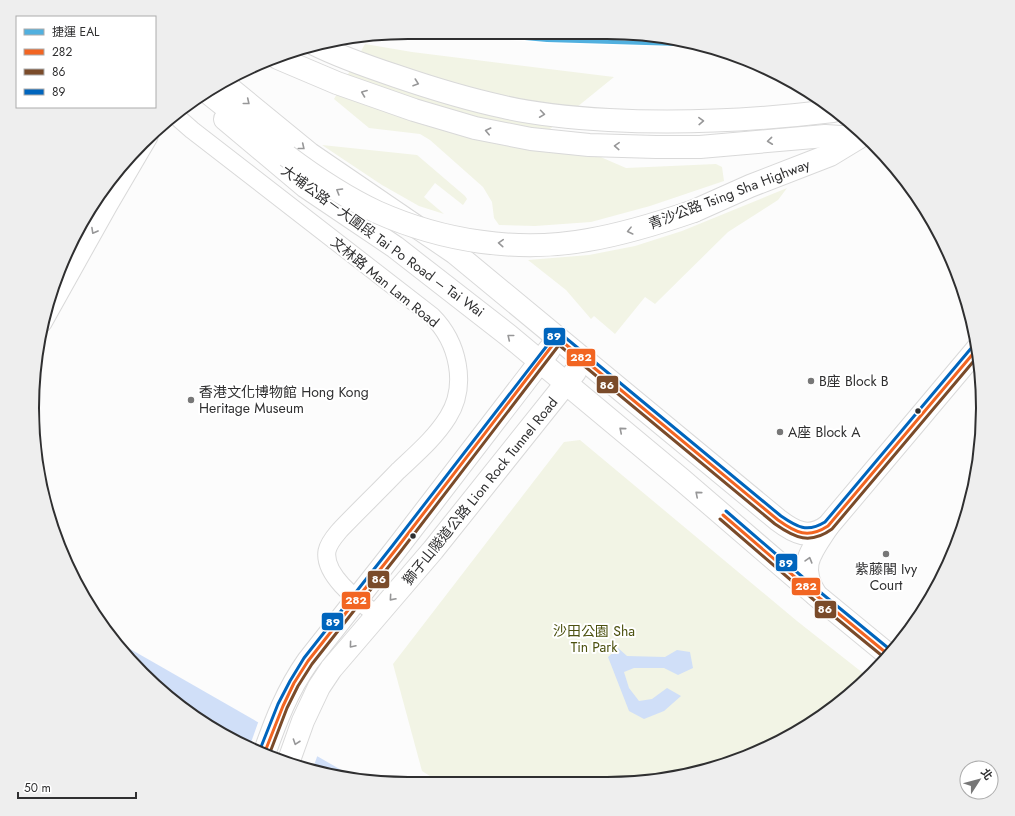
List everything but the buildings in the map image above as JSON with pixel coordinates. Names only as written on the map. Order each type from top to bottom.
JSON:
[{"type":"main road","points":[[325,49],[345,58],[429,88],[505,107],[544,114],[582,118],[662,122],[733,120],[828,112]]},
{"type":"main road","name":"青沙公路 Tsing Sha Highway","points":[[284,61],[375,98],[475,128],[531,139],[596,145],[656,148],[708,146],[825,136],[858,138]]},
{"type":"main road","name":"大埔公路－大圍段 Tai Po Road – Tai Wai","points":[[227,86],[310,154],[455,253],[787,527],[803,533],[812,534],[820,532],[828,526]]},
{"type":"main road","name":"青沙公路 Tsing Sha Highway","points":[[212,95],[287,156],[341,192],[376,211],[395,219],[442,234],[490,242],[550,245],[588,241],[632,231],[694,211],[750,186],[830,155],[858,138]]},
{"type":"main road","name":"大埔公路－大圍段 Tai Po Road – Tai Wai","points":[[203,101],[306,187],[395,247],[540,361],[884,651]]},
{"type":"main road","name":"獅子山隧道公路 Lion Rock Tunnel Road","points":[[266,749],[280,709],[295,680],[308,661],[357,600],[558,338]]},
{"type":"main road","points":[[817,596],[809,585],[806,573],[808,560],[828,526],[972,354]]},
{"type":"main road","name":"獅子山隧道公路 Lion Rock Tunnel Road","points":[[290,757],[303,721],[331,669],[433,550],[585,360]]},
{"type":"main road","points":[[680,439],[673,449],[671,460],[681,480]]},
{"type":"street","name":"文林路 Man Lam Road","points":[[179,119],[432,316],[444,330],[456,354],[459,373],[458,386],[456,397],[449,416],[429,440],[340,530],[329,544],[327,558],[329,566],[338,580],[357,600],[377,615]]},
{"type":"street","points":[[173,124],[192,130]]},
{"type":"street","points":[[56,300],[112,198],[134,161]]},
{"type":"green space","points":[[365,44],[412,52],[614,77],[545,133],[626,168],[716,164],[722,167],[724,181],[650,206],[591,222],[535,226],[499,225],[494,218],[492,202],[483,187],[430,140],[420,134],[369,128],[334,99]]},
{"type":"green space","points":[[322,145],[417,155],[467,199],[463,205],[435,183],[424,197],[444,214],[419,206],[382,185]]},
{"type":"green space","points":[[787,188],[778,200],[728,232],[655,304],[645,297],[615,334],[594,316],[591,319],[566,290],[528,260],[589,255],[635,246],[682,231]]},
{"type":"green space","name":"沙田公園 Sha Tin Park","points":[[580,440],[797,621],[863,673],[832,701],[792,728],[748,749],[703,764],[679,770],[655,774],[607,777],[432,777],[422,771],[393,664],[564,442]]},
{"type":"water","points":[[128,648],[343,771],[289,757],[267,749],[223,728],[183,701],[147,669]]},
{"type":"water","points":[[618,648],[627,656],[665,657],[677,650],[690,652],[693,668],[678,675],[664,668],[634,668],[624,672],[629,688],[639,701],[652,699],[667,688],[681,696],[664,711],[644,719],[629,711],[608,657]]},
{"type":"pier","points":[[259,720],[318,754],[314,765],[289,757],[251,742]]},
{"type":"metro line","name":"EAL","points":[[536,39],[664,44]]},
{"type":"transit line","name":"89","points":[[261,746],[278,704],[304,658],[556,334],[561,334],[781,516],[797,526],[807,528],[825,522],[971,348]]},
{"type":"transit line","name":"282","points":[[266,749],[283,706],[294,683],[308,661],[397,548],[558,338],[778,520],[802,533],[814,532],[828,526],[972,355]]},
{"type":"transit line","name":"86","points":[[271,750],[287,708],[298,686],[312,664],[559,345],[775,524],[789,533],[803,538],[817,537],[832,529],[973,362]]},
{"type":"transit line","name":"89","points":[[726,511],[887,647]]},
{"type":"transit line","name":"282","points":[[723,515],[884,651]]},
{"type":"transit line","name":"86","points":[[720,519],[814,600],[881,655]]},
{"type":"place","name":"B座 Block B","points":[[811,381]]},
{"type":"place","name":"香港文化博物館 Hong Kong Heritage Museum","points":[[191,400]]},
{"type":"place","name":"A座 Block A","points":[[780,432]]},
{"type":"place","name":"紫藤閣 Ivy Court","points":[[886,554]]}]
